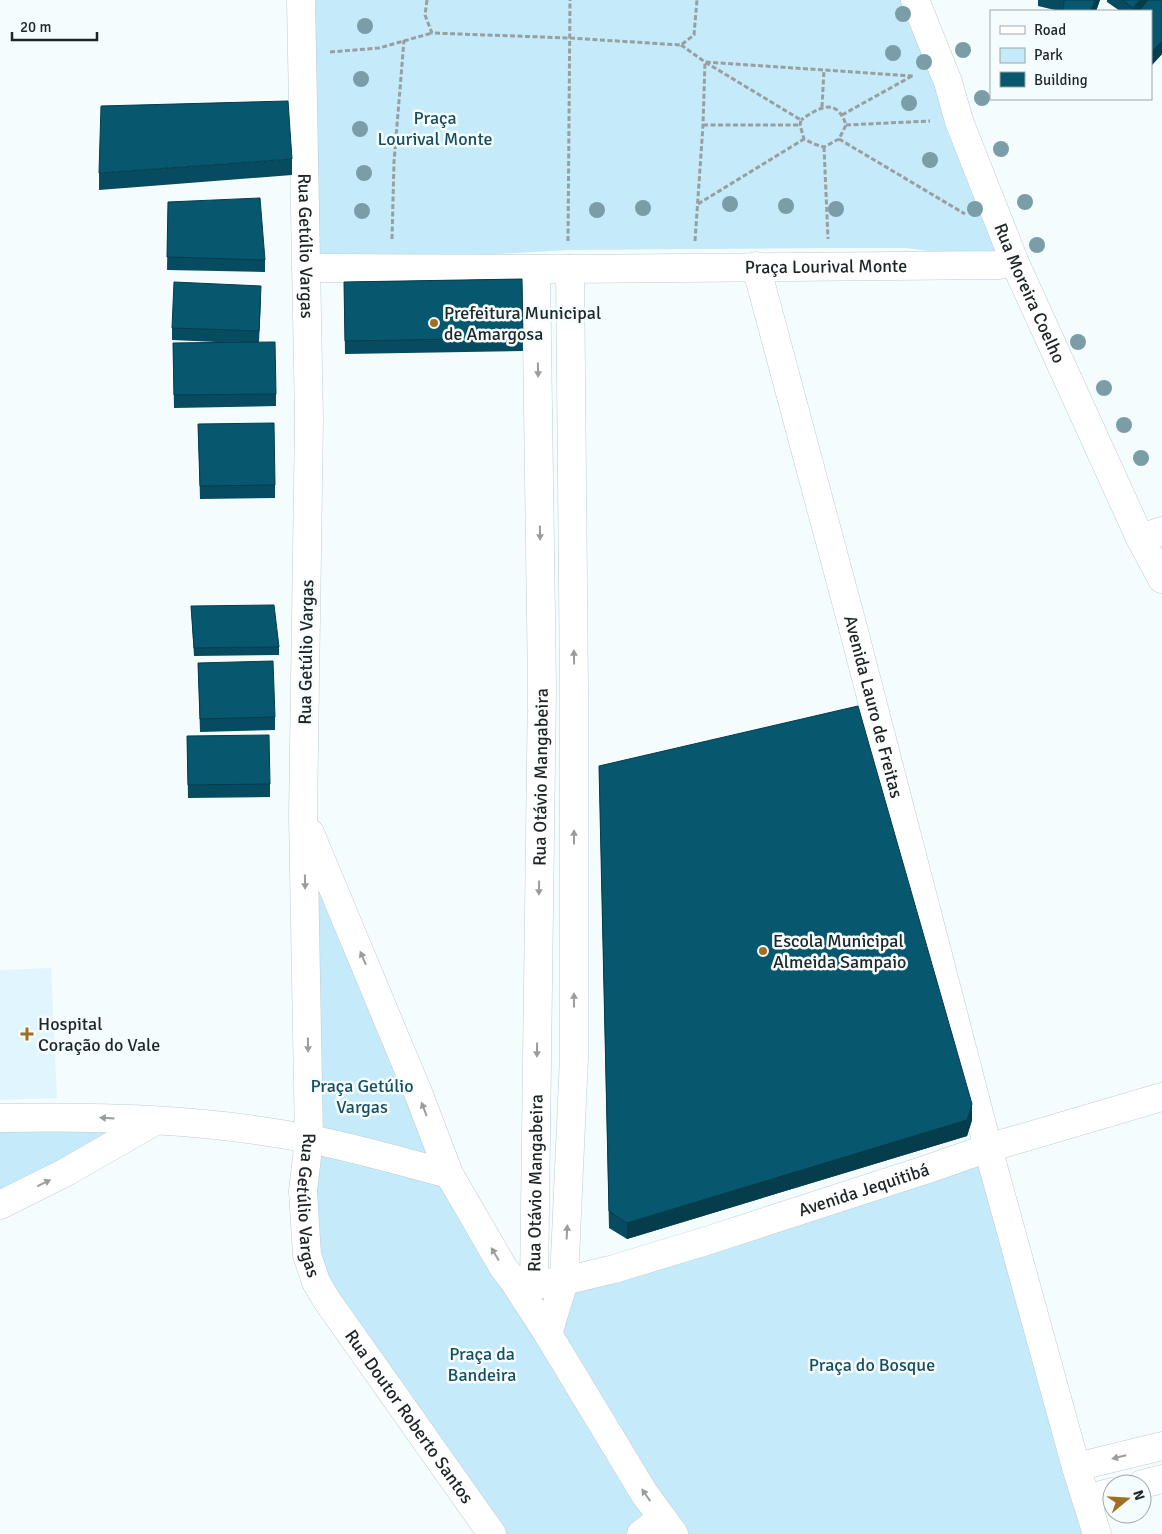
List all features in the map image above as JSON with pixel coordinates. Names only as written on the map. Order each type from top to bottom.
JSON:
[{"type":"street","name":"Rua Getúlio Vargas","points":[[301,0],[309,419],[304,816],[309,1139],[304,1191],[307,1255],[316,1282],[326,1299]]},
{"type":"street","name":"Rua Moreira Coelho","points":[[915,0],[948,82],[959,121],[1015,263],[1151,534],[1162,579]]},
{"type":"street","name":"Praça Lourival Monte","points":[[306,268],[570,269],[996,265],[1015,263]]},
{"type":"street","name":"Avenida Lauro de Freitas","points":[[756,266],[988,1148]]},
{"type":"street","name":"Rua Otávio Mangabeira","points":[[523,1282],[542,687],[536,269]]},
{"type":"street","name":"Rua Otávio Mangabeira","points":[[564,1281],[574,1057],[574,690],[570,269]]},
{"type":"street","points":[[539,487],[572,488]]},
{"type":"street","points":[[542,687],[574,690]]},
{"type":"street","points":[[304,816],[419,1095],[449,1174],[478,1225],[523,1282],[548,1334],[644,1493],[668,1526],[641,1534]]},
{"type":"street","name":"Avenida Jequitibá","points":[[523,1282],[564,1281],[614,1269],[928,1170],[988,1148],[1162,1096]]},
{"type":"street","points":[[0,1118],[85,1116],[209,1124],[309,1139],[449,1174]]},
{"type":"street","points":[[0,1205],[66,1172],[155,1121]]},
{"type":"street","points":[[988,1148],[1076,1467],[1099,1496],[1097,1534]]},
{"type":"street","points":[[548,1334],[564,1281]]},
{"type":"street","name":"Rua Doutor Roberto Santos","points":[[326,1299],[492,1534]]},
{"type":"street","points":[[1076,1467],[1162,1446]]},
{"type":"path","points":[[427,0],[426,15],[432,33]]},
{"type":"path","points":[[570,0],[568,250],[570,269]]},
{"type":"path","points":[[682,45],[694,35],[697,0]]},
{"type":"path","points":[[302,54],[379,48],[432,33],[569,38],[682,45],[705,62],[801,120]]},
{"type":"path","points":[[392,267],[394,162],[404,40]]},
{"type":"path","points":[[705,62],[913,76],[842,114]]},
{"type":"path","points":[[693,267],[703,125],[705,62]]},
{"type":"path","points":[[822,107],[824,70]]},
{"type":"path","points":[[822,107],[832,108],[842,114],[846,125],[839,139],[824,147],[804,139],[800,125],[801,120],[822,107]]},
{"type":"path","points":[[846,125],[959,121]]},
{"type":"path","points":[[703,125],[800,125]]},
{"type":"path","points":[[698,204],[804,139]]},
{"type":"path","points":[[839,139],[973,219]]},
{"type":"path","points":[[824,147],[830,267]]},
{"type":"shaded area","name":"Hospital Coração do Vale","points":[[51,968],[57,1098],[0,1100],[0,970]]},
{"type":"green space","name":"Praça Lourival Monte","points":[[304,0],[905,0],[1011,262],[906,248],[828,248],[568,250],[309,265]]},
{"type":"green space","points":[[306,828],[513,1280],[570,1286],[988,1148],[1097,1534],[494,1534],[314,1268]]},
{"type":"green space","points":[[0,1118],[148,1120],[0,1205]]},
{"type":"building","points":[[1064,0],[1095,0],[1091,10],[1063,10]]},
{"type":"building","points":[[1122,0],[1140,0],[1133,8]]},
{"type":"building","points":[[1148,0],[1162,0],[1162,41],[1152,52],[1152,10],[1140,10]]},
{"type":"building","points":[[288,101],[292,159],[99,173],[101,106]]},
{"type":"building","points":[[260,198],[265,260],[167,257],[168,202]]},
{"type":"building","name":"Prefeitura Municipal de Amargosa","points":[[522,279],[523,338],[345,341],[344,282]]},
{"type":"building","points":[[174,282],[261,286],[259,331],[172,328]]},
{"type":"building","points":[[275,342],[276,394],[174,395],[173,343]]},
{"type":"building","points":[[274,423],[275,485],[200,486],[198,424]]},
{"type":"building","points":[[274,605],[279,647],[194,648],[191,606]]},
{"type":"building","points":[[273,661],[275,717],[200,719],[198,663]]},
{"type":"building","name":"Escola Municipal Almeida Sampaio","points":[[858,706],[972,1104],[967,1120],[627,1223],[609,1211],[599,766]]},
{"type":"building","points":[[269,735],[270,784],[188,785],[187,736]]},
{"type":"place","name":"Prefeitura Municipal de Amargosa","points":[[434,323]]},
{"type":"place","name":"Escola Municipal Almeida Sampaio","points":[[763,951]]},
{"type":"place","name":"Hospital Coração do Vale","points":[[27,1034]]},
{"type":"park label","name":"Praça Getúlio Vargas","points":[[362,1096]]},
{"type":"park label","name":"Praça da Bandeira","points":[[482,1364]]},
{"type":"park label","name":"Praça do Bosque","points":[[872,1365]]}]
